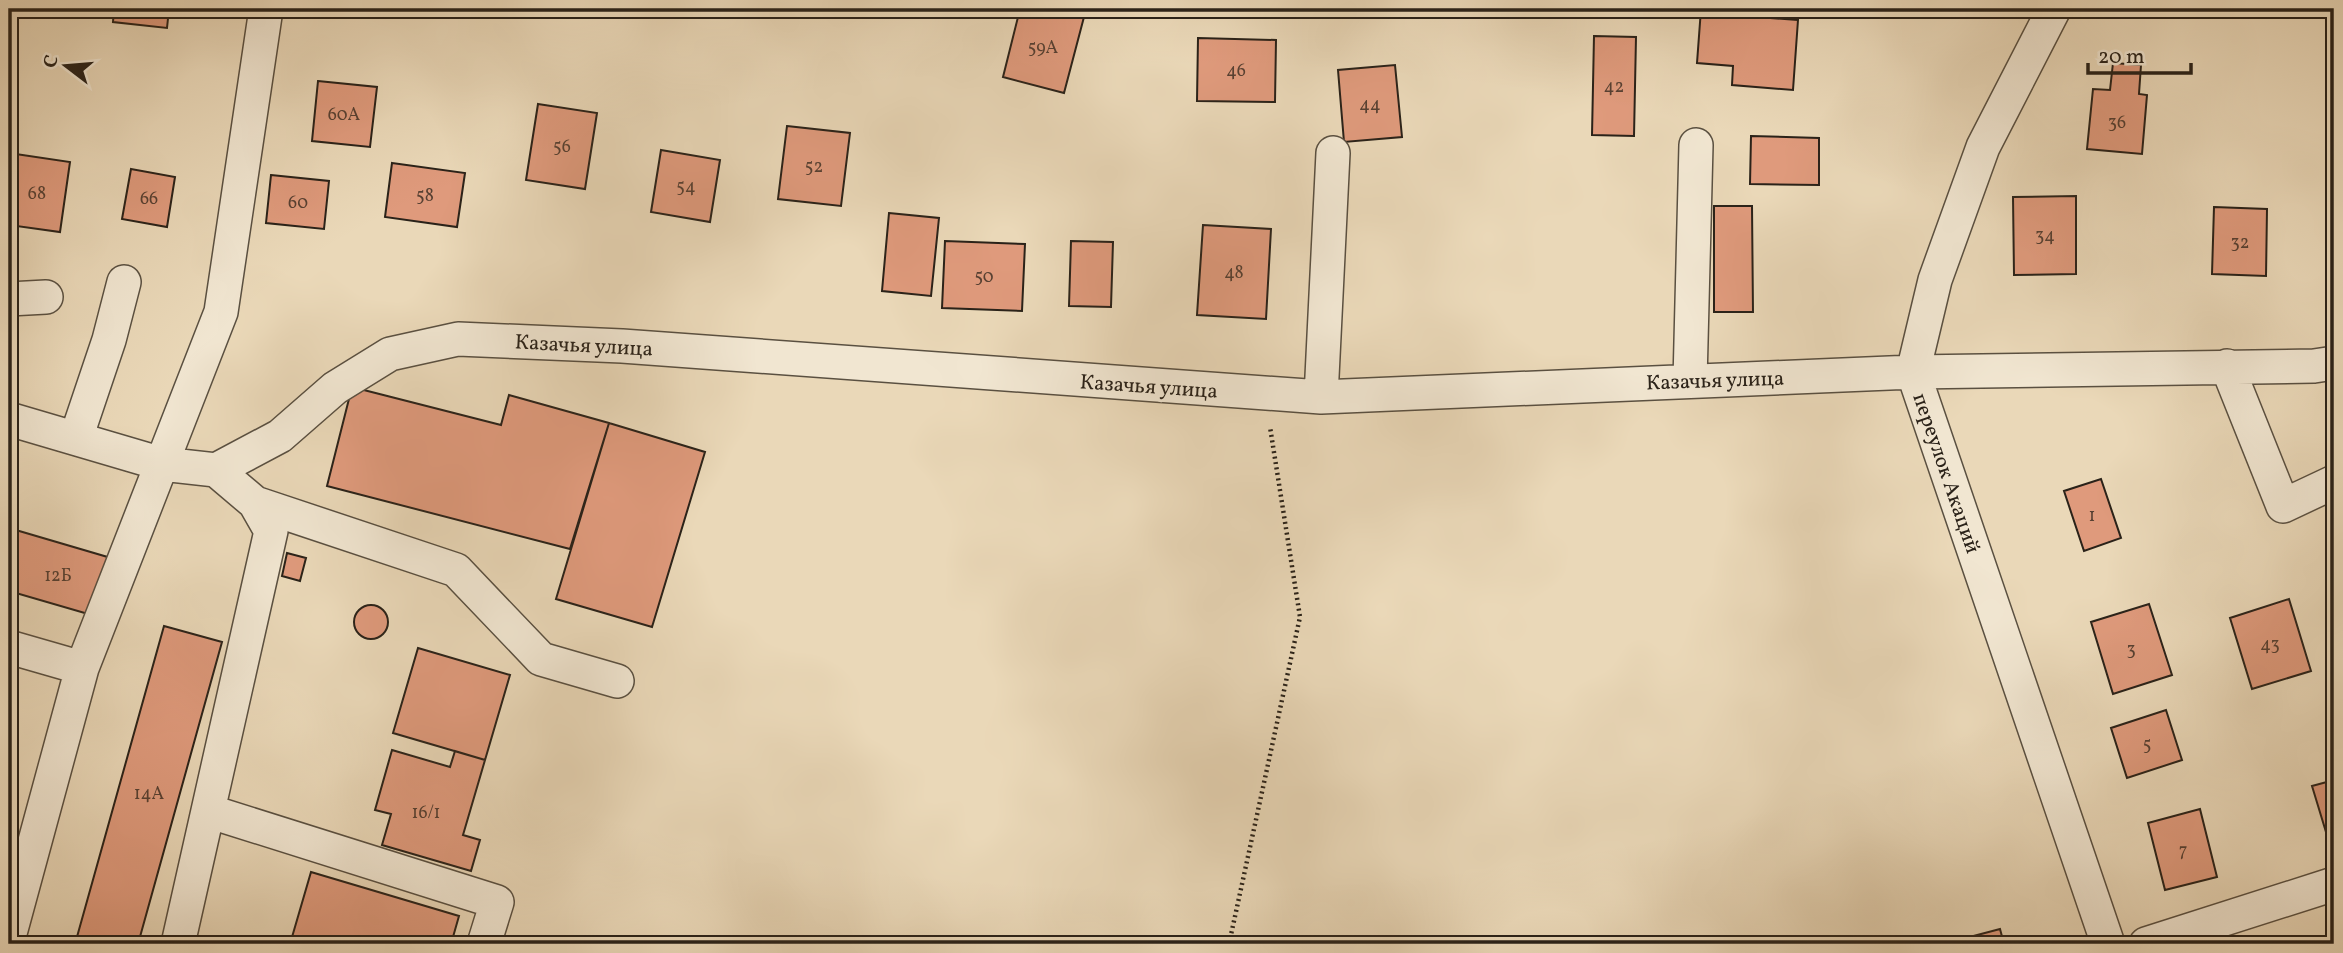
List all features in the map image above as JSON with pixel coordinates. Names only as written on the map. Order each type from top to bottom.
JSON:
[{"type":"street","points":[[9,937],[82,668],[221,312],[266,9]]},
{"type":"street","name":"переулок Акаций","points":[[2054,9],[1983,147],[1935,281],[1913,372],[2108,944]]},
{"type":"street","points":[[1690,381],[1696,145]]},
{"type":"street","points":[[1321,397],[1334,153]]},
{"type":"street","points":[[76,439],[109,340],[124,282]]},
{"type":"street","points":[[9,299],[46,298]]},
{"type":"street","name":"Казачья улица","points":[[216,470],[280,436],[335,388],[390,354],[458,339],[622,346],[1321,397],[1913,372],[2334,363]]},
{"type":"street","points":[[2227,366],[2283,506],[2334,482]]},
{"type":"street","points":[[9,419],[162,464],[216,470],[255,503],[271,531],[178,944]]},
{"type":"street","points":[[255,503],[456,570],[541,659],[617,681]]},
{"type":"street","points":[[9,647],[82,668]]},
{"type":"street","points":[[208,811],[497,902],[484,944]]},
{"type":"street","points":[[2146,944],[2334,884]]},
{"type":"path","points":[[1229,944],[1300,617],[1265,395]]},
{"type":"building","points":[[114,9],[169,9],[167,28],[113,22]]},
{"type":"building","points":[[1020,9],[1053,9],[1084,17],[1064,93],[1003,77]]},
{"type":"building","points":[[1701,9],[1746,9],[1745,16],[1798,20],[1793,90],[1732,85],[1733,66],[1697,63]]},
{"type":"building","points":[[1594,36],[1636,37],[1634,136],[1592,135]]},
{"type":"building","points":[[1198,38],[1276,40],[1275,102],[1197,101]]},
{"type":"building","points":[[2113,63],[2141,65],[2139,94],[2147,95],[2142,154],[2087,149],[2093,89],[2110,90]]},
{"type":"building","points":[[1395,65],[1402,137],[1344,142],[1338,70]]},
{"type":"building","points":[[318,81],[377,87],[370,147],[312,141]]},
{"type":"building","points":[[538,104],[597,113],[585,189],[526,180]]},
{"type":"building","points":[[787,126],[850,133],[841,206],[778,199]]},
{"type":"building","points":[[1751,136],[1819,138],[1819,185],[1750,184]]},
{"type":"building","points":[[661,150],[720,160],[710,222],[651,212]]},
{"type":"building","points":[[9,153],[70,162],[60,232],[9,225]]},
{"type":"building","points":[[392,163],[465,173],[457,227],[385,217]]},
{"type":"building","points":[[131,169],[175,177],[167,227],[122,219]]},
{"type":"building","points":[[271,175],[329,181],[324,229],[266,223]]},
{"type":"building","points":[[2076,196],[2076,274],[2014,275],[2013,197]]},
{"type":"building","points":[[1714,206],[1752,206],[1753,312],[1714,312]]},
{"type":"building","points":[[2214,207],[2267,209],[2266,276],[2212,274]]},
{"type":"building","points":[[889,213],[939,218],[931,296],[882,291]]},
{"type":"building","points":[[1203,225],[1271,229],[1266,319],[1197,315]]},
{"type":"building","points":[[945,241],[1025,244],[1022,311],[942,308]]},
{"type":"building","points":[[1071,241],[1113,242],[1111,307],[1069,306]]},
{"type":"building","points":[[352,387],[501,425],[509,395],[609,423],[570,549],[327,486]]},
{"type":"building","points":[[609,423],[705,452],[652,627],[556,599]]},
{"type":"building","points":[[2101,479],[2121,538],[2084,551],[2064,491]]},
{"type":"building","points":[[9,528],[111,558],[95,616],[9,591]]},
{"type":"building","points":[[287,553],[306,558],[300,581],[282,576]]},
{"type":"building","points":[[2289,599],[2311,671],[2252,689],[2230,618]]},
{"type":"building","points":[[2149,604],[2172,675],[2113,694],[2091,622]]},
{"type":"building","points":[[371,605],[383,610],[388,622],[383,634],[371,639],[359,634],[354,622],[359,610]]},
{"type":"building","points":[[164,626],[222,642],[138,944],[75,944]]},
{"type":"building","points":[[418,648],[510,675],[485,760],[393,733]]},
{"type":"building","points":[[2166,710],[2182,760],[2127,778],[2111,728]]},
{"type":"building","points":[[392,750],[450,767],[455,751],[485,760],[463,835],[480,840],[471,871],[382,845],[391,814],[375,810]]},
{"type":"building","points":[[2334,780],[2334,840],[2329,842],[2312,786]]},
{"type":"building","points":[[2200,809],[2217,877],[2165,890],[2148,823]]},
{"type":"building","points":[[311,872],[459,916],[451,944],[290,944]]},
{"type":"building","points":[[2000,929],[2004,944],[1943,944]]}]
